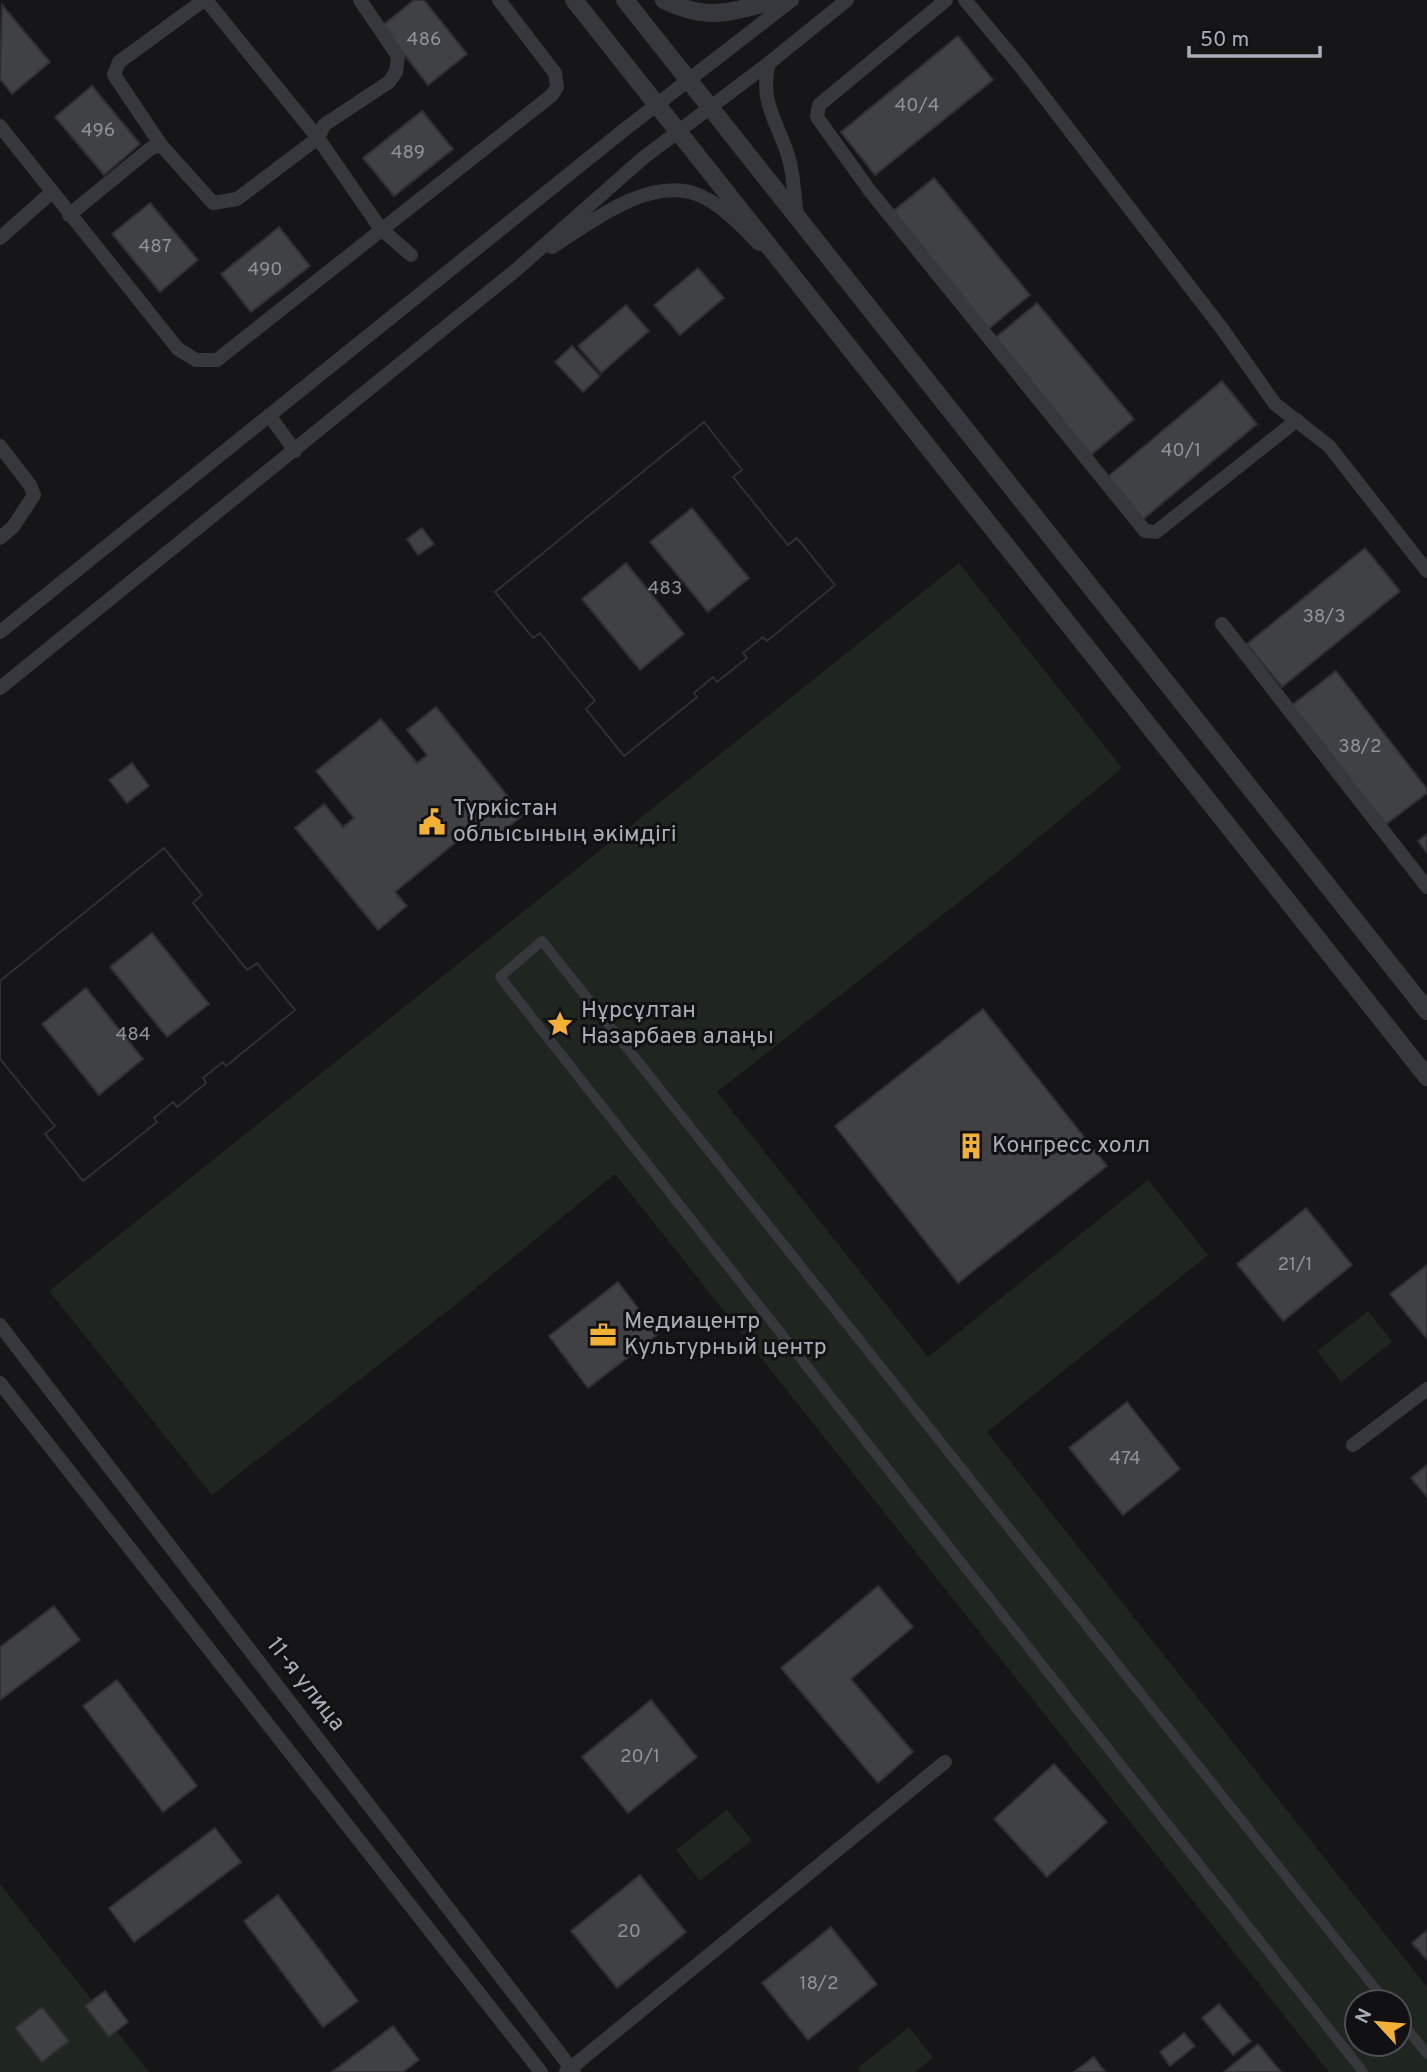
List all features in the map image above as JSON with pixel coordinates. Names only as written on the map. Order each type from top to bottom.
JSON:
[{"type":"street","points":[[360,0],[398,57],[396,72],[389,82],[324,125],[318,138],[237,199],[213,203],[161,145],[114,75],[119,62],[205,0],[318,138],[380,228],[411,256]]},
{"type":"street","points":[[0,126],[178,349],[196,360],[217,359],[552,95],[557,87],[555,73],[499,0]]},
{"type":"street","points":[[574,0],[1427,1077]]},
{"type":"street","points":[[625,0],[1427,1011]]},
{"type":"street","points":[[664,0],[690,13],[710,15],[777,0]]},
{"type":"street","points":[[0,632],[792,0]]},
{"type":"street","points":[[0,688],[516,270],[643,158],[847,0]]},
{"type":"street","points":[[946,0],[819,105],[817,117],[870,191],[1145,531],[1156,532],[1297,420]]},
{"type":"street","points":[[965,0],[1021,67],[1223,330],[1275,404],[1329,446],[1427,571]]},
{"type":"street","points":[[769,63],[764,82],[766,100],[790,162],[797,219]]},
{"type":"street","points":[[69,215],[151,148],[161,145]]},
{"type":"street","points":[[0,238],[52,192]]},
{"type":"street","points":[[516,270],[633,200],[658,192],[695,194],[725,213],[752,236],[810,297]]},
{"type":"street","points":[[269,415],[295,451]]},
{"type":"street","points":[[0,446],[30,485],[34,495],[13,527],[0,538]]},
{"type":"street","points":[[1222,624],[1427,887]]},
{"type":"street","points":[[1343,2047],[500,977],[542,941],[1375,1988]]},
{"type":"street","name":"11-я улица","points":[[0,1325],[570,2071]]},
{"type":"street","points":[[0,1383],[541,2072]]},
{"type":"street","points":[[1353,1445],[1427,1389]]},
{"type":"street","points":[[570,2071],[945,1762]]},
{"type":"street","points":[[1413,2036],[1427,2054]]},
{"type":"street","points":[[1352,2058],[1363,2072]]},
{"type":"shaded area","points":[[959,563],[1122,768],[997,872],[717,1092],[928,1357],[1148,1180],[1208,1255],[987,1432],[1427,1987],[1427,2072],[1329,2072],[615,1174],[459,1302],[212,1495],[49,1291]]},
{"type":"shaded area","points":[[1368,1311],[1392,1342],[1341,1382],[1317,1351]]},
{"type":"shaded area","points":[[727,1810],[752,1840],[700,1881],[676,1850]]},
{"type":"shaded area","points":[[0,1884],[149,2072],[0,2072]]},
{"type":"shaded area","points":[[909,2027],[933,2058],[915,2072],[861,2072],[858,2068]]},
{"type":"building","points":[[414,0],[424,0],[467,54],[428,85],[382,26]]},
{"type":"building","points":[[2,5],[50,62],[12,94],[0,79]]},
{"type":"building","points":[[958,36],[993,80],[875,175],[841,132]]},
{"type":"building","points":[[92,86],[140,144],[104,175],[55,117]]},
{"type":"building","points":[[422,111],[453,149],[394,196],[363,158]]},
{"type":"building","points":[[934,178],[1030,295],[987,330],[891,213]]},
{"type":"building","points":[[150,203],[198,260],[160,292],[112,234]]},
{"type":"building","points":[[279,227],[310,266],[251,312],[221,274]]},
{"type":"building","points":[[698,268],[724,298],[680,335],[654,305]]},
{"type":"building","points":[[1037,303],[1134,419],[1091,455],[995,338]]},
{"type":"building","points":[[626,305],[649,331],[601,373],[578,346]]},
{"type":"building","points":[[572,346],[600,376],[583,392],[555,362]]},
{"type":"building","points":[[1222,381],[1257,424],[1141,521],[1105,479]]},
{"type":"building","points":[[704,422],[742,470],[733,477],[788,545],[797,538],[835,585],[767,641],[763,637],[743,653],[747,658],[717,682],[713,677],[694,693],[697,697],[624,756],[586,709],[595,701],[540,633],[533,638],[495,592]],"holes":[[[692,508],[749,578],[708,612],[650,542]],[[626,563],[684,634],[640,670],[582,599]]]},
{"type":"building","points":[[704,422],[742,470],[733,477],[788,545],[797,538],[835,585],[767,641],[763,637],[743,653],[747,658],[717,682],[713,677],[694,693],[697,697],[624,756],[586,709],[595,701],[540,633],[533,638],[495,592]]},
{"type":"building","points":[[422,528],[434,544],[418,555],[407,539]]},
{"type":"building","points":[[1365,548],[1400,591],[1282,687],[1247,644]]},
{"type":"building","points":[[1336,671],[1427,789],[1427,793],[1385,825],[1292,705]]},
{"type":"building","name":"Түркістан облысының әкімдігі","points":[[436,707],[523,815],[490,842],[477,825],[395,892],[407,906],[378,930],[295,828],[324,804],[343,827],[354,818],[316,771],[381,719],[417,763],[427,755],[407,730]]},
{"type":"building","points":[[132,763],[149,786],[127,803],[109,780]]},
{"type":"building","points":[[1427,834],[1427,853],[1418,841]]},
{"type":"building","points":[[164,848],[202,895],[193,903],[247,970],[257,963],[295,1010],[226,1066],[223,1062],[203,1078],[206,1083],[177,1107],[173,1102],[154,1118],[157,1122],[83,1181],[45,1134],[55,1126],[0,1059],[0,981]],"holes":[[[152,933],[209,1004],[167,1037],[110,967]],[[86,988],[143,1059],[99,1095],[42,1024]]]},
{"type":"building","points":[[164,848],[202,895],[193,903],[247,970],[257,963],[295,1010],[226,1066],[223,1062],[203,1078],[206,1083],[177,1107],[173,1102],[154,1118],[157,1122],[83,1181],[45,1134],[55,1126],[0,1059],[0,981]]},
{"type":"building","name":"Конгресс холл","points":[[983,1009],[1107,1166],[958,1283],[835,1126]]},
{"type":"building","points":[[1306,1208],[1352,1265],[1283,1321],[1237,1264]]},
{"type":"building","points":[[1427,1265],[1427,1339],[1390,1294]]},
{"type":"building","name":"Медиацентр Культурный центр","points":[[618,1282],[658,1334],[588,1388],[549,1336]]},
{"type":"building","points":[[1127,1402],[1180,1469],[1123,1515],[1069,1448]]},
{"type":"building","points":[[1427,1465],[1427,1497],[1411,1478]]},
{"type":"building","points":[[878,1586],[913,1627],[851,1679],[913,1752],[878,1783],[781,1668]]},
{"type":"building","points":[[54,1606],[80,1640],[0,1700],[0,1647]]},
{"type":"building","points":[[117,1680],[197,1786],[163,1812],[83,1706]]},
{"type":"building","points":[[651,1700],[697,1757],[628,1813],[582,1757]]},
{"type":"building","points":[[1054,1764],[1107,1822],[1047,1877],[994,1819]]},
{"type":"building","points":[[215,1828],[241,1862],[134,1942],[109,1908]]},
{"type":"building","points":[[640,1875],[686,1932],[617,1988],[571,1931]]},
{"type":"building","points":[[278,1895],[358,2001],[323,2027],[244,1921]]},
{"type":"building","points":[[831,1927],[877,1984],[808,2040],[762,1983]]},
{"type":"building","points":[[1427,1930],[1427,1960],[1412,1943]]},
{"type":"building","points":[[105,1991],[128,2022],[109,2037],[85,2006]]},
{"type":"building","points":[[1219,2004],[1251,2041],[1233,2055],[1202,2018]]},
{"type":"building","points":[[42,2007],[69,2041],[42,2062],[15,2028]]},
{"type":"building","points":[[393,2026],[419,2060],[403,2072],[332,2072]]},
{"type":"building","points":[[1184,2033],[1195,2046],[1170,2066],[1160,2052]]},
{"type":"building","points":[[1258,2044],[1281,2072],[1224,2072]]},
{"type":"building","points":[[1094,2057],[1105,2072],[1074,2072]]},
{"type":"place","name":"Түркістан облысының әкімдігі","points":[[432,822]]},
{"type":"place","name":"Нұрсұлтан Назарбаев алаңы","points":[[560,1024]]},
{"type":"place","name":"Конгресс холл","points":[[971,1146]]},
{"type":"place","name":"Медиацентр Культурный центр","points":[[603,1335]]}]
